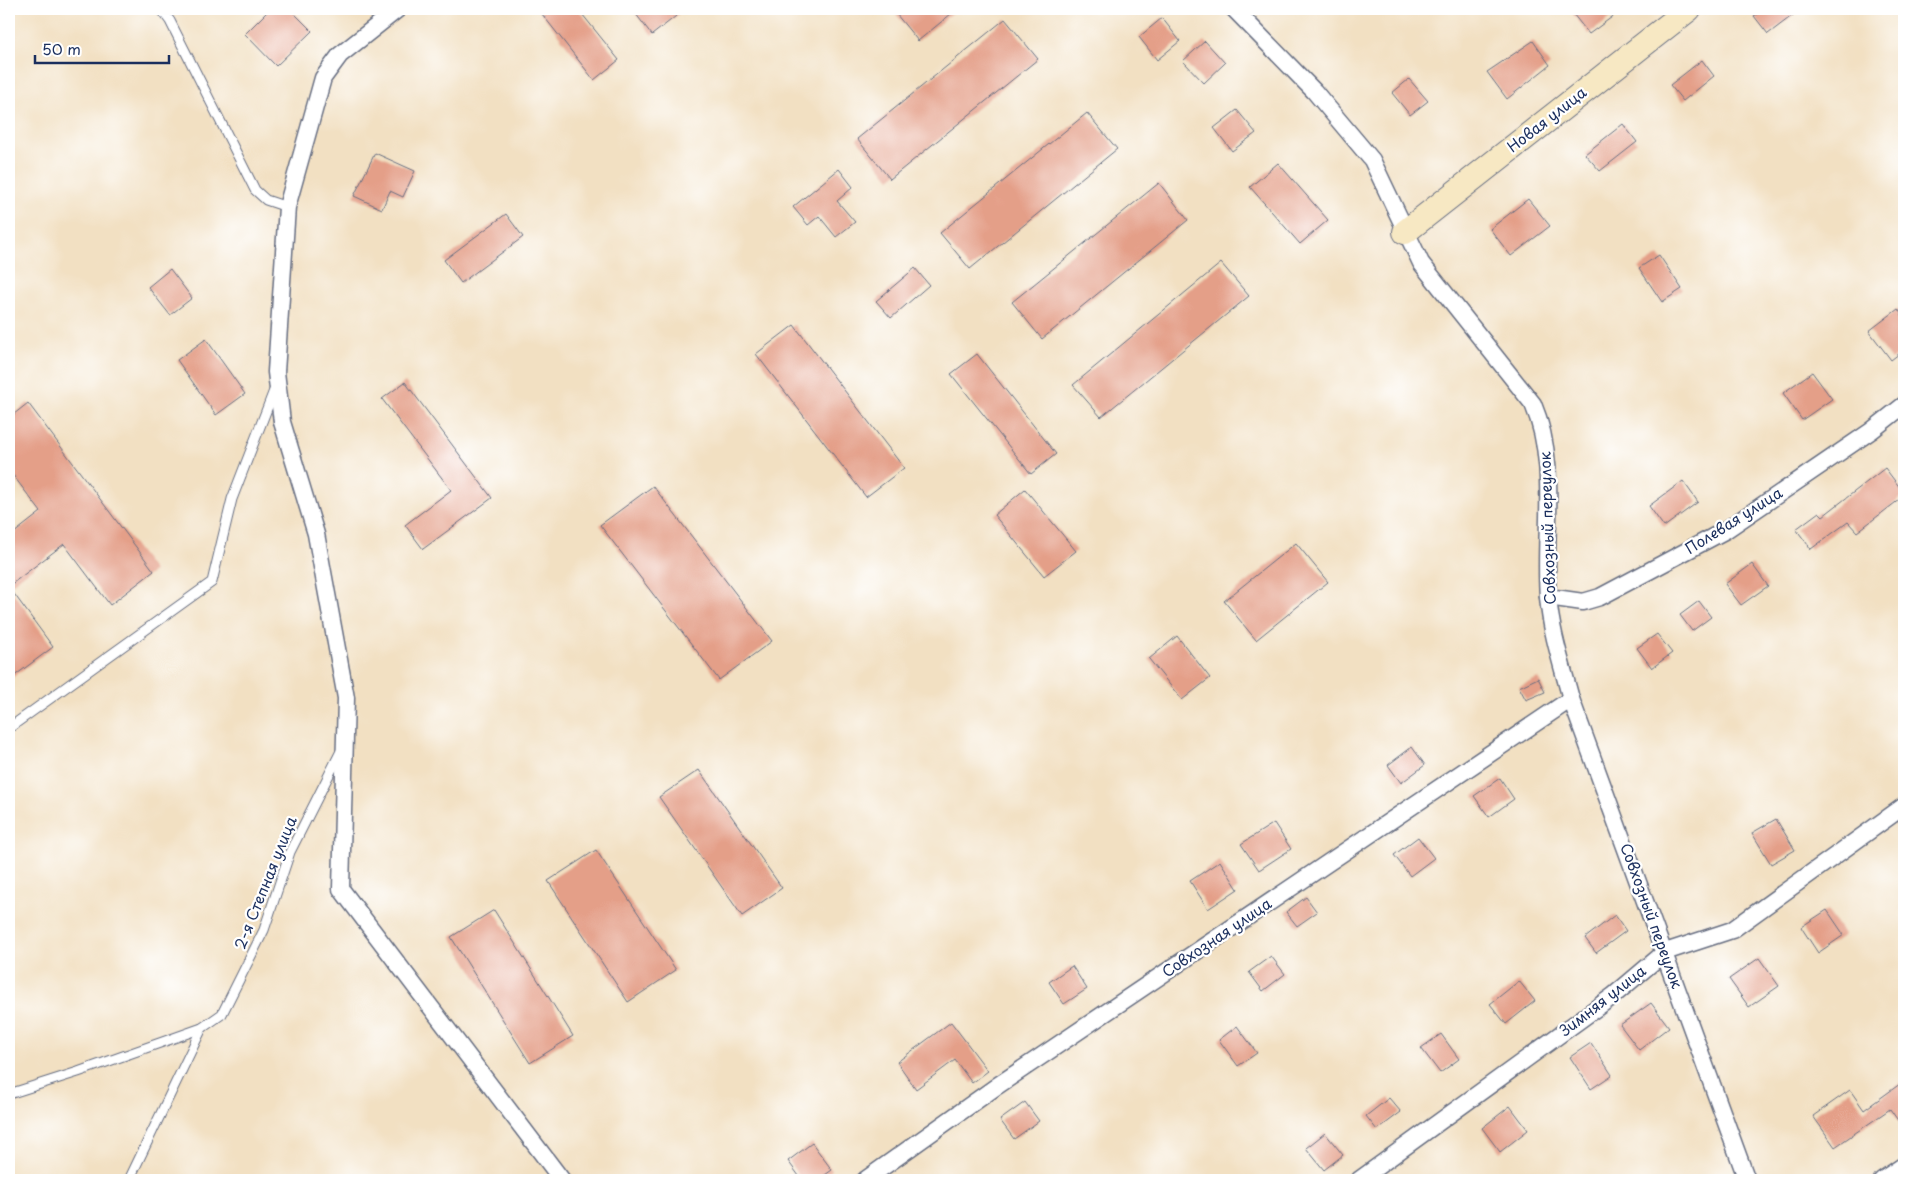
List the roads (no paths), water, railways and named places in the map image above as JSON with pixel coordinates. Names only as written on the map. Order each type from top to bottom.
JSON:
[{"type":"street","points":[[398,9],[340,55],[323,78],[287,207],[276,385],[282,422],[316,534],[346,698],[341,889],[562,1180]]},
{"type":"street","name":"Совхозный переулок","points":[[1234,9],[1314,91],[1372,160],[1421,263],[1533,404],[1541,424],[1547,457],[1548,597],[1554,638],[1571,699],[1748,1180]]},
{"type":"street","name":"Новая улица","points":[[1405,232],[1689,9]]},
{"type":"street","name":"Полевая улица","points":[[1548,597],[1583,602],[1600,597],[1726,530],[1871,431],[1904,405]]},
{"type":"street","name":"Совхозная улица","points":[[865,1180],[996,1086],[1571,699]]},
{"type":"street","name":"Зимняя улица","points":[[1359,1180],[1613,996],[1665,952],[1732,930],[1904,806]]},
{"type":"street","points":[[1882,1180],[1904,1165]]},
{"type":"lane","points":[[161,9],[170,21],[255,190],[266,200],[287,207]]},
{"type":"lane","points":[[9,728],[212,582],[232,499],[276,385]]},
{"type":"lane","name":"2-я Степная улица","points":[[9,1094],[78,1072],[202,1028],[222,1014],[264,930],[290,852],[344,746]]},
{"type":"lane","points":[[129,1180],[202,1028]]}]
